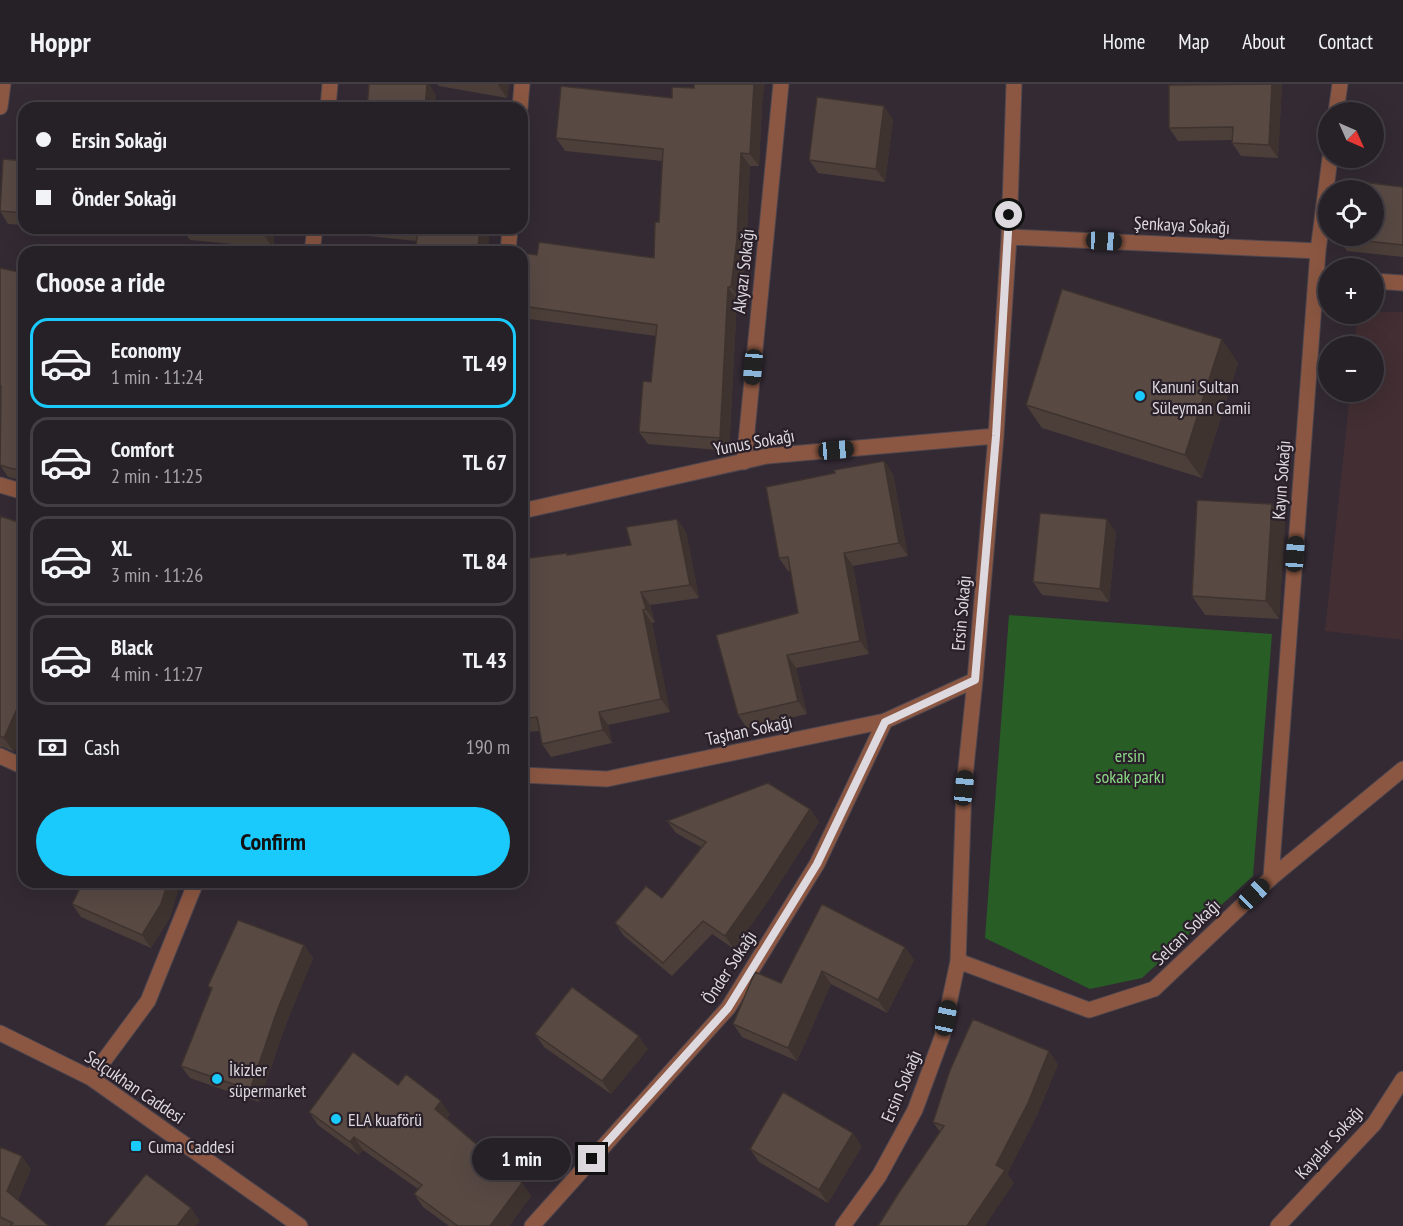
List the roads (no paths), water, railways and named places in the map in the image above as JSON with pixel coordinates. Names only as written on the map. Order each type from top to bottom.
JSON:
[{"type":"street","points":[[0,107],[3,84]]},
{"type":"street","points":[[328,102],[330,84]]},
{"type":"street","points":[[520,102],[522,84]]},
{"type":"street","name":"Akyazı Sokağı","points":[[744,462],[781,84]]},
{"type":"street","name":"Ersin Sokağı","points":[[843,1226],[879,1176],[915,1110],[942,1037],[958,961],[964,788],[996,436],[1008,237],[1014,84]]},
{"type":"street","points":[[1337,102],[1340,84]]},
{"type":"street","name":"Kayın Sokağı","points":[[1319,258],[1318,250],[1329,168]]},
{"type":"street","name":"Şenkaya Sokağı","points":[[1008,237],[1318,250]]},
{"type":"street","points":[[1384,282],[1403,283]]},
{"type":"street","name":"Kayın Sokağı","points":[[1271,878],[1319,324]]},
{"type":"street","name":"Yunus Sokağı","points":[[528,509],[767,456],[996,436]]},
{"type":"street","points":[[0,484],[18,490]]},
{"type":"street","name":"Taşhan Sokağı","points":[[528,775],[607,779],[885,722],[975,680]]},
{"type":"street","name":"Önder Sokağı","points":[[532,1226],[728,1008],[817,864],[885,722]]},
{"type":"street","points":[[0,756],[18,764]]},
{"type":"street","name":"Selcan Sokağı","points":[[958,961],[1089,1010],[1154,989],[1271,878],[1403,769]]},
{"type":"street","points":[[91,1078],[148,1001],[194,888]]},
{"type":"street","name":"Selçukhan Caddesi","points":[[0,1033],[91,1078],[300,1226]]},
{"type":"street","name":"Kayalar Sokağı","points":[[1278,1226],[1374,1124],[1403,1080]]},
{"type":"place","name":"Kanuni Sultan Süleyman Camii","points":[[1140,396]]},
{"type":"place","name":"İkizler süpermarket","points":[[217,1079]]},
{"type":"place","name":"ELA kuaförü","points":[[336,1119]]},
{"type":"place","name":"Cuma Caddesi","points":[[136,1146]]},
{"type":"park label","name":"ersin sokak parkı","points":[[1130,765]]}]
